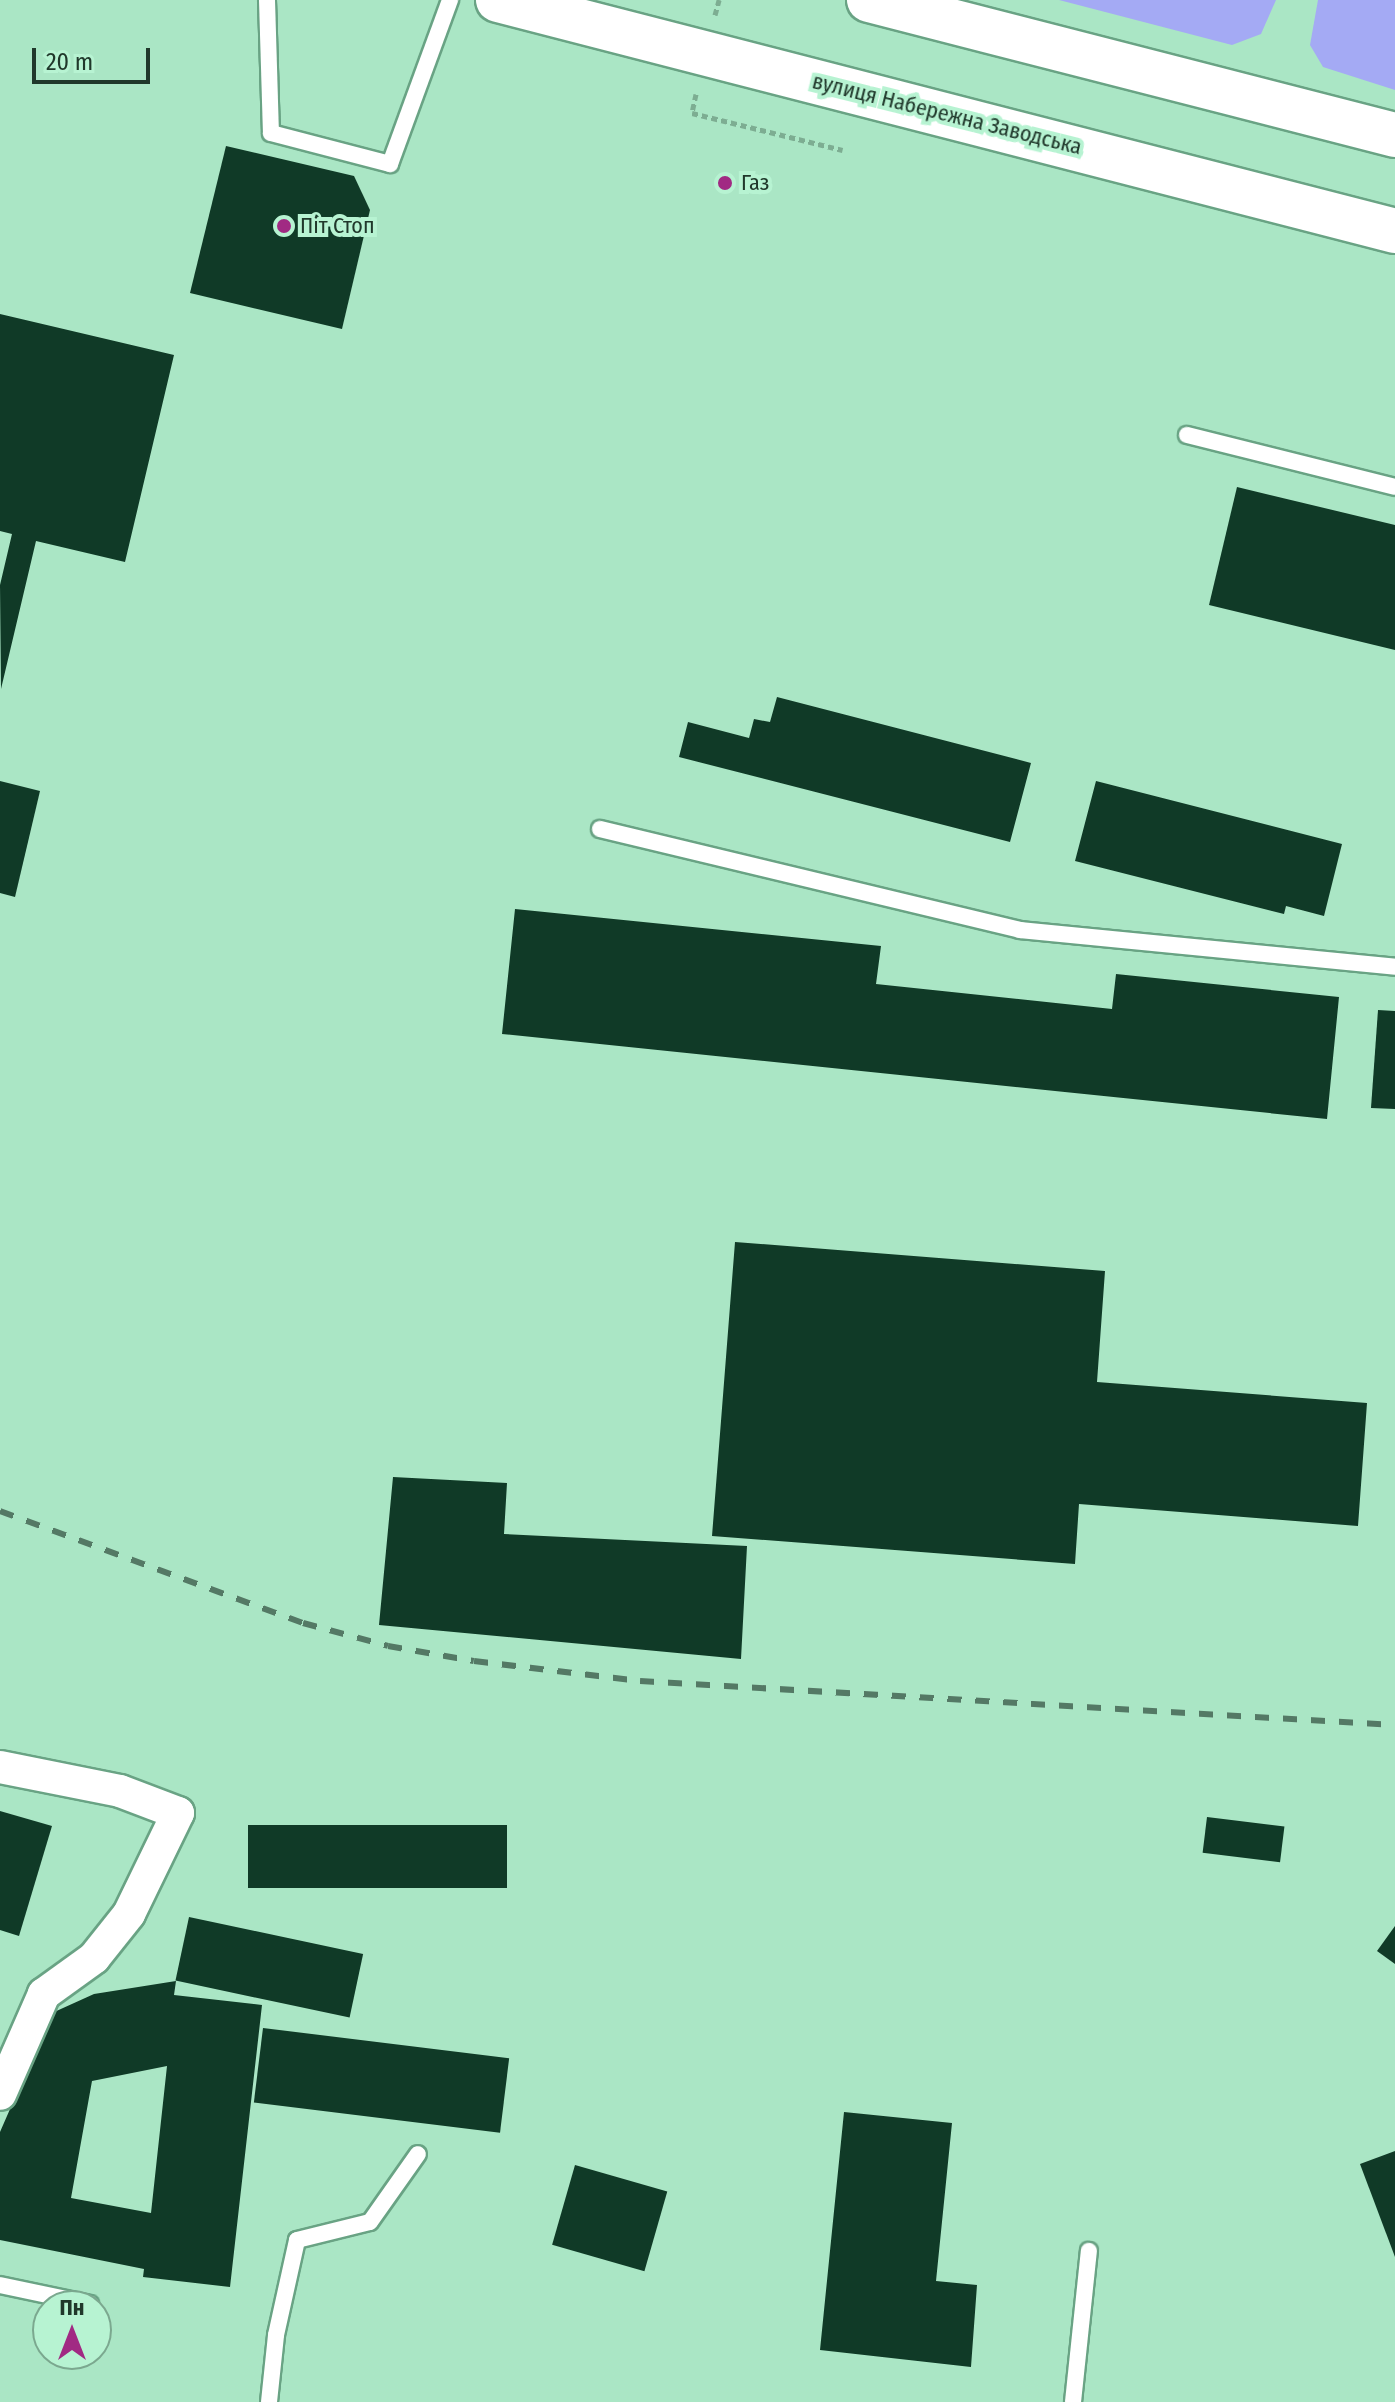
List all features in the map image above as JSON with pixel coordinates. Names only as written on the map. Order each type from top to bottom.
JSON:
[{"type":"main road","name":"вулиця Набережна Заводська","points":[[498,0],[1395,231]]},
{"type":"main road","points":[[869,0],[1395,135]]},
{"type":"street","points":[[0,1767],[120,1791],[178,1813],[129,1914],[94,1958],[44,1994],[0,2094]]},
{"type":"lane","points":[[267,0],[271,133],[390,164],[450,0]]},
{"type":"lane","points":[[1187,435],[1395,487]]},
{"type":"lane","points":[[600,829],[1020,930],[1395,967]]},
{"type":"lane","points":[[269,2402],[276,2335],[297,2240],[370,2222],[418,2154]]},
{"type":"lane","points":[[1073,2402],[1089,2251]]},
{"type":"lane","points":[[0,2285],[32,2292]]},
{"type":"shaded area","points":[[1059,0],[1276,0],[1261,34],[1232,45]]},
{"type":"shaded area","points":[[1318,0],[1395,0],[1395,90],[1323,67],[1310,45]]},
{"type":"building","points":[[226,146],[354,176],[370,210],[342,329],[190,293]]},
{"type":"building","points":[[0,314],[174,355],[125,562],[36,541],[1,689],[0,585],[12,534],[0,531]]},
{"type":"building","points":[[1237,487],[1395,525],[1395,650],[1209,605]]},
{"type":"building","points":[[777,697],[1031,763],[1010,842],[679,757],[688,722],[749,738],[754,719],[770,722]]},
{"type":"building","points":[[0,781],[40,791],[15,897],[0,893]]},
{"type":"building","points":[[1096,781],[1342,844],[1324,916],[1286,906],[1284,914],[1075,861]]},
{"type":"building","points":[[515,909],[881,946],[876,984],[1112,1009],[1116,974],[1339,997],[1327,1119],[502,1034]]},
{"type":"building","points":[[1378,1010],[1395,1011],[1395,1109],[1371,1108]]},
{"type":"building","points":[[735,1242],[1105,1271],[1097,1382],[1367,1403],[1358,1526],[1079,1504],[1075,1564],[712,1536]]},
{"type":"building","points":[[393,1477],[507,1483],[504,1534],[747,1546],[741,1659],[379,1625]]},
{"type":"building","points":[[0,1811],[52,1826],[19,1936],[0,1930]]},
{"type":"building","points":[[1207,1817],[1284,1827],[1280,1862],[1203,1853]]},
{"type":"building","points":[[248,1825],[507,1825],[507,1888],[248,1888]]},
{"type":"building","points":[[189,1917],[363,1954],[350,2018],[175,1981]]},
{"type":"building","points":[[1395,1926],[1395,1964],[1377,1951]]},
{"type":"building","points":[[176,1981],[174,1995],[262,2005],[230,2287],[143,2277],[144,2269],[0,2240],[0,2132],[52,2013],[94,1994]],"holes":[[[167,2066],[151,2213],[71,2198],[92,2081]]]},
{"type":"building","points":[[263,2028],[509,2058],[500,2133],[254,2102]]},
{"type":"building","points":[[844,2112],[952,2123],[936,2281],[977,2285],[971,2367],[820,2350]]},
{"type":"building","points":[[1395,2151],[1395,2257],[1360,2164]]},
{"type":"building","points":[[575,2165],[667,2191],[644,2271],[552,2245]]},
{"type":"railway","points":[[0,1511],[303,1623],[388,1646],[474,1661],[640,1681],[1395,1725]]},
{"type":"place","name":"Газ","points":[[725,183]]},
{"type":"place","name":"Піт Стоп","points":[[284,226]]}]
